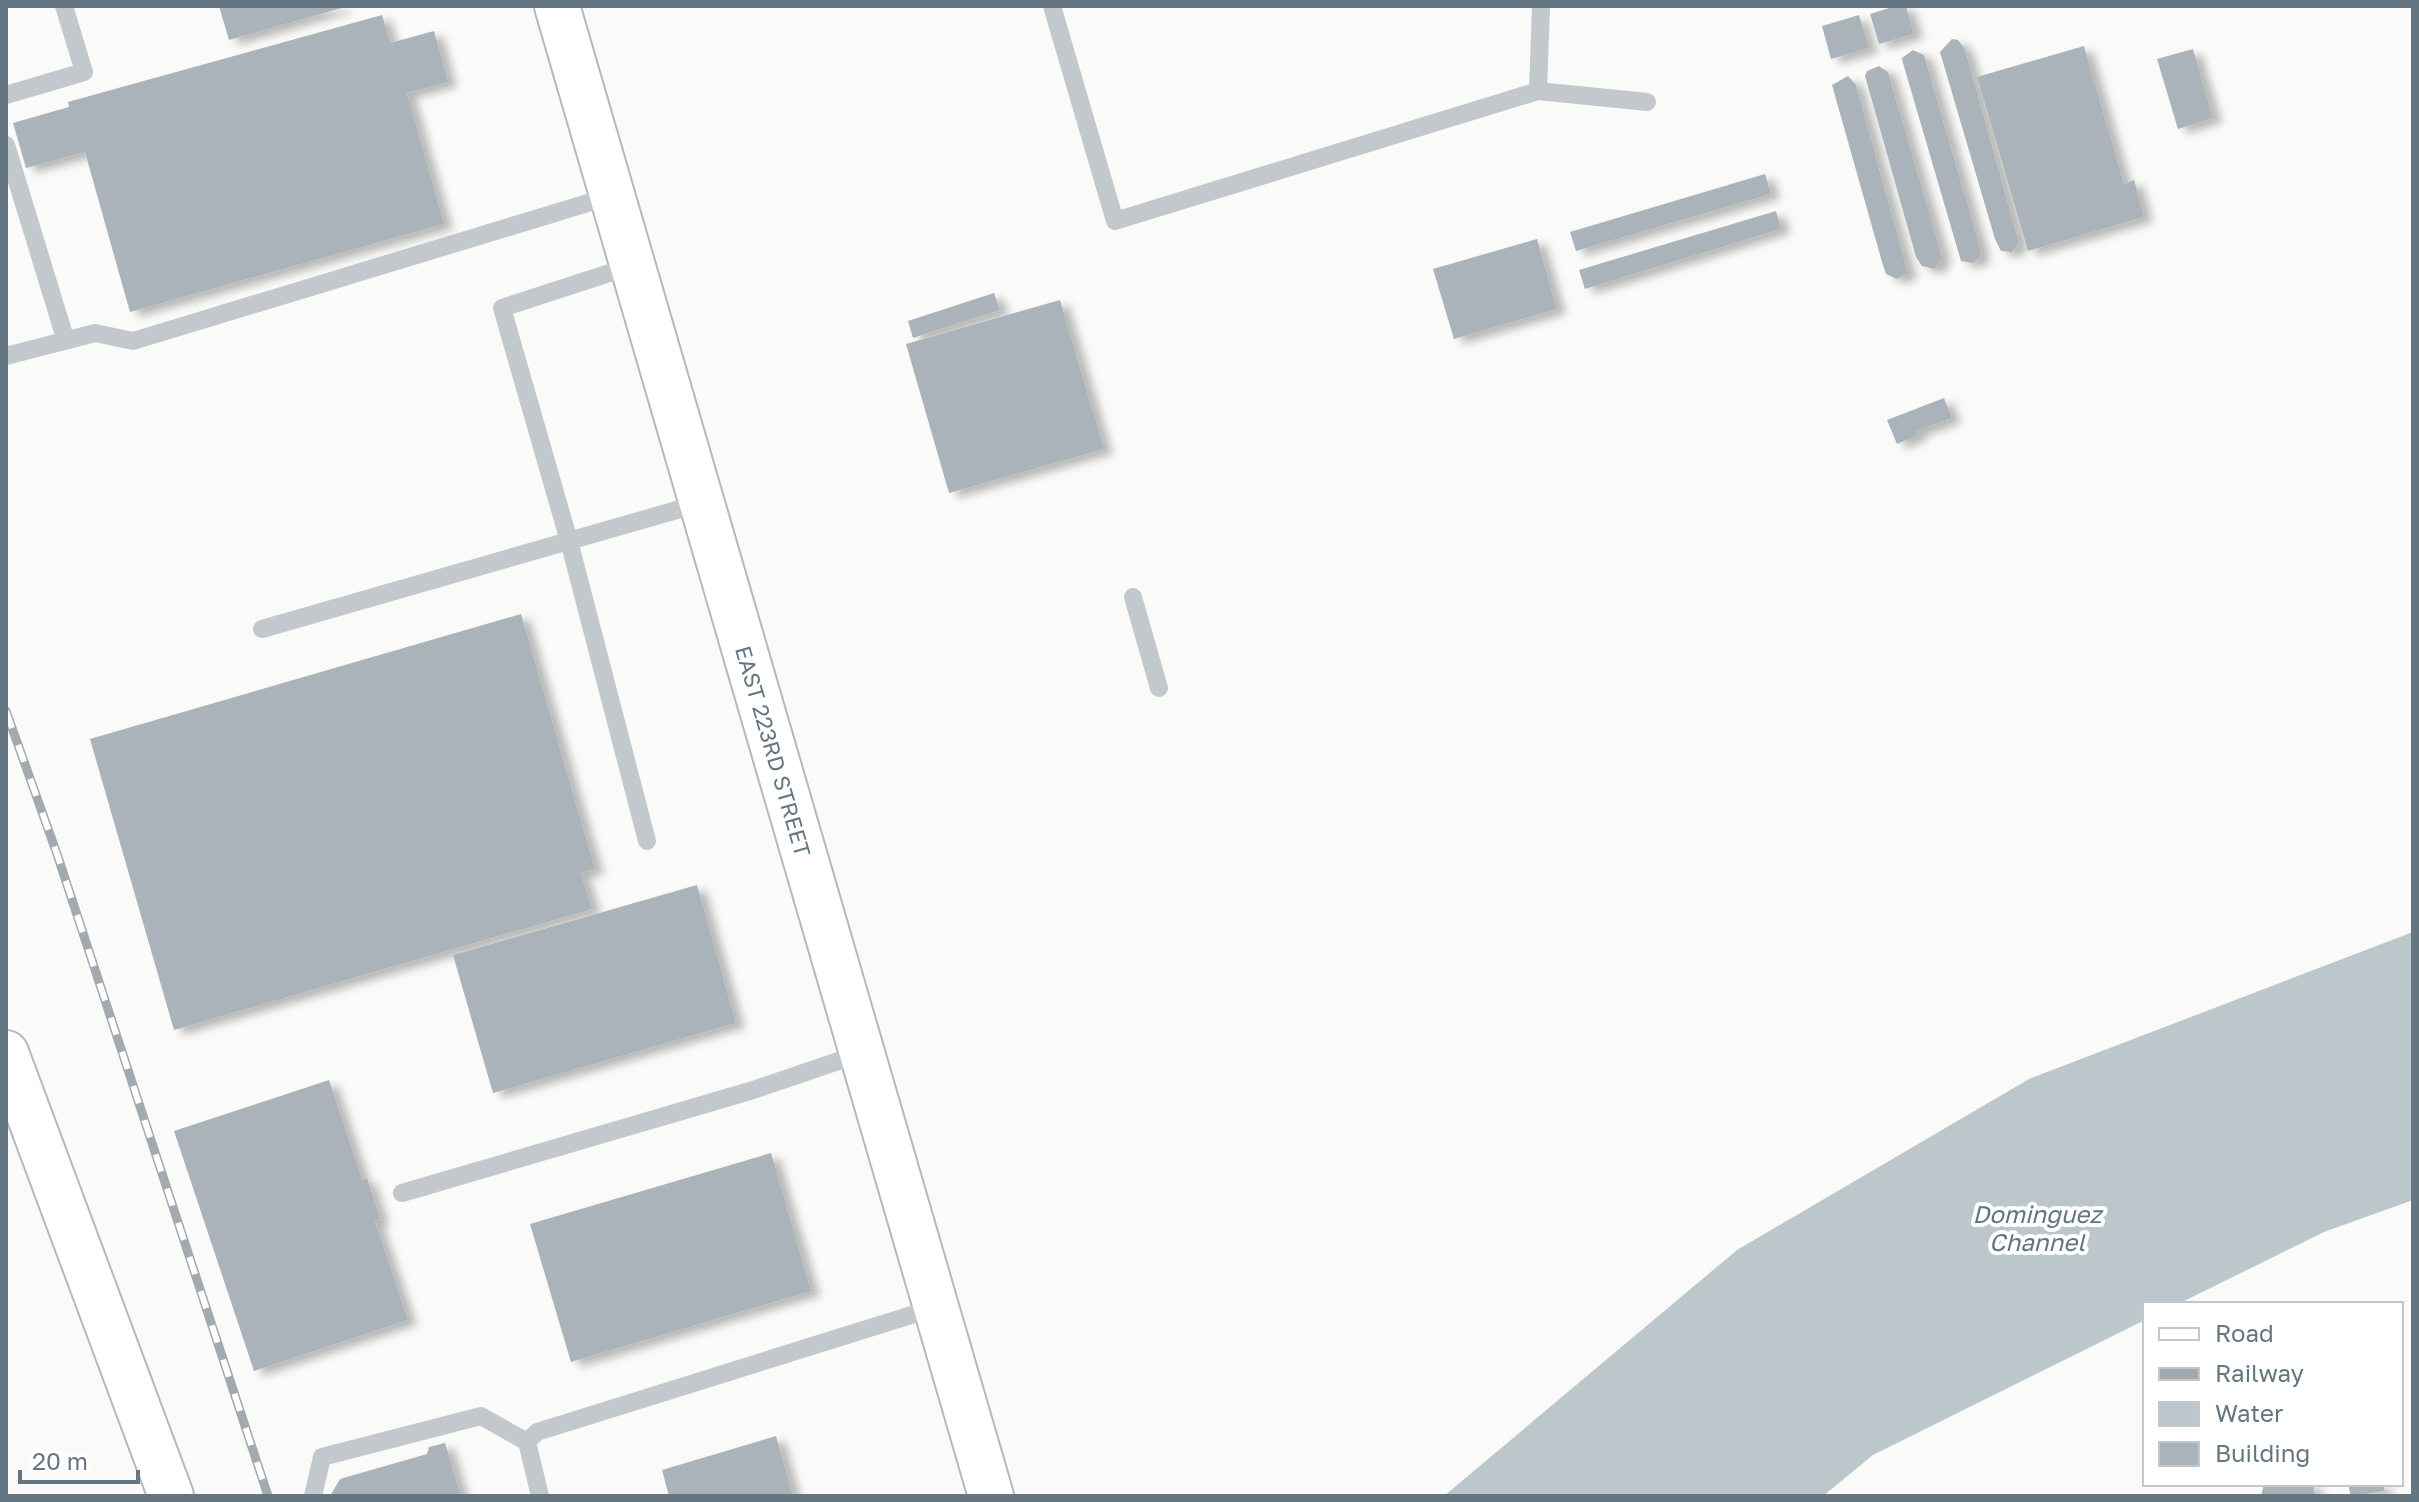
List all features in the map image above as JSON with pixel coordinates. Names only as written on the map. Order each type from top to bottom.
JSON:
[{"type":"main road","name":"EAST 223RD STREET","points":[[557,6],[991,1496]]},
{"type":"main road","points":[[6,1053],[171,1496]]},
{"type":"lane","points":[[6,95],[84,72],[64,6]]},
{"type":"lane","points":[[1052,6],[1115,221],[1538,91],[1647,102]]},
{"type":"lane","points":[[1538,91],[1541,6]]},
{"type":"lane","points":[[6,145],[65,338]]},
{"type":"lane","points":[[6,356],[65,338],[95,333],[133,341],[611,196]]},
{"type":"lane","points":[[631,266],[502,308],[569,541],[647,841]]},
{"type":"lane","points":[[262,629],[701,503]]},
{"type":"lane","points":[[1133,597],[1159,688]]},
{"type":"lane","points":[[402,1193],[750,1091],[862,1053]]},
{"type":"lane","points":[[527,1442],[537,1432],[937,1307]]},
{"type":"lane","points":[[313,1496],[322,1457],[481,1416],[527,1442],[540,1496]]},
{"type":"water","name":"Dominguez Channel","points":[[2413,932],[2413,1200],[2324,1232],[2182,1302],[2143,1302],[2143,1321],[1873,1455],[1823,1496],[1444,1496],[1737,1250],[2029,1079]]},
{"type":"building","points":[[219,6],[344,6],[345,7],[229,40]]},
{"type":"building","points":[[1906,6],[1914,34],[1879,44],[1870,14]]},
{"type":"building","points":[[382,15],[390,43],[434,31],[448,82],[407,93],[444,224],[130,312],[85,152],[26,168],[13,123],[69,107],[68,102]]},
{"type":"building","points":[[1859,15],[1869,48],[1831,59],[1822,26]]},
{"type":"building","points":[[1952,39],[1958,40],[1965,49],[2019,243],[2012,252],[2001,251],[1995,239],[1940,52]]},
{"type":"building","points":[[2084,46],[2124,184],[2134,180],[2144,217],[2028,251],[1977,77]]},
{"type":"building","points":[[2193,49],[2213,118],[2178,129],[2157,59]]},
{"type":"building","points":[[1913,50],[1924,55],[1979,244],[1981,256],[1973,263],[1961,261],[1903,63],[1902,58]]},
{"type":"building","points":[[1879,66],[1888,72],[1942,257],[1935,269],[1922,266],[1916,257],[1865,76],[1867,71]]},
{"type":"building","points":[[1848,76],[1856,85],[1908,273],[1897,279],[1886,274],[1832,85]]},
{"type":"building","points":[[1765,174],[1771,194],[1576,251],[1570,232]]},
{"type":"building","points":[[1776,211],[1781,229],[1585,289],[1579,270]]},
{"type":"building","points":[[1537,239],[1557,309],[1454,339],[1433,269]]},
{"type":"building","points":[[994,293],[1000,310],[913,338],[908,321]]},
{"type":"building","points":[[1060,300],[1104,449],[949,493],[906,344]]},
{"type":"building","points":[[1944,398],[1952,418],[1917,431],[1918,435],[1897,444],[1887,420]]},
{"type":"building","points":[[521,614],[595,869],[581,873],[592,909],[174,1030],[90,739]]},
{"type":"building","points":[[697,885],[736,1023],[493,1093],[453,955]]},
{"type":"building","points":[[329,1080],[362,1180],[367,1178],[380,1219],[375,1221],[408,1320],[254,1371],[174,1131]]},
{"type":"building","points":[[771,1153],[811,1291],[571,1362],[530,1224]]},
{"type":"building","points":[[776,1436],[793,1496],[669,1496],[662,1470]]},
{"type":"building","points":[[445,1443],[461,1496],[330,1496],[340,1479],[427,1454],[429,1447]]},
{"type":"building","points":[[2264,1486],[2313,1486],[2315,1496],[2261,1496]]},
{"type":"building","points":[[2348,1486],[2384,1486],[2385,1491],[2351,1496]]},
{"type":"railway","points":[[6,711],[57,854],[268,1496]]}]
